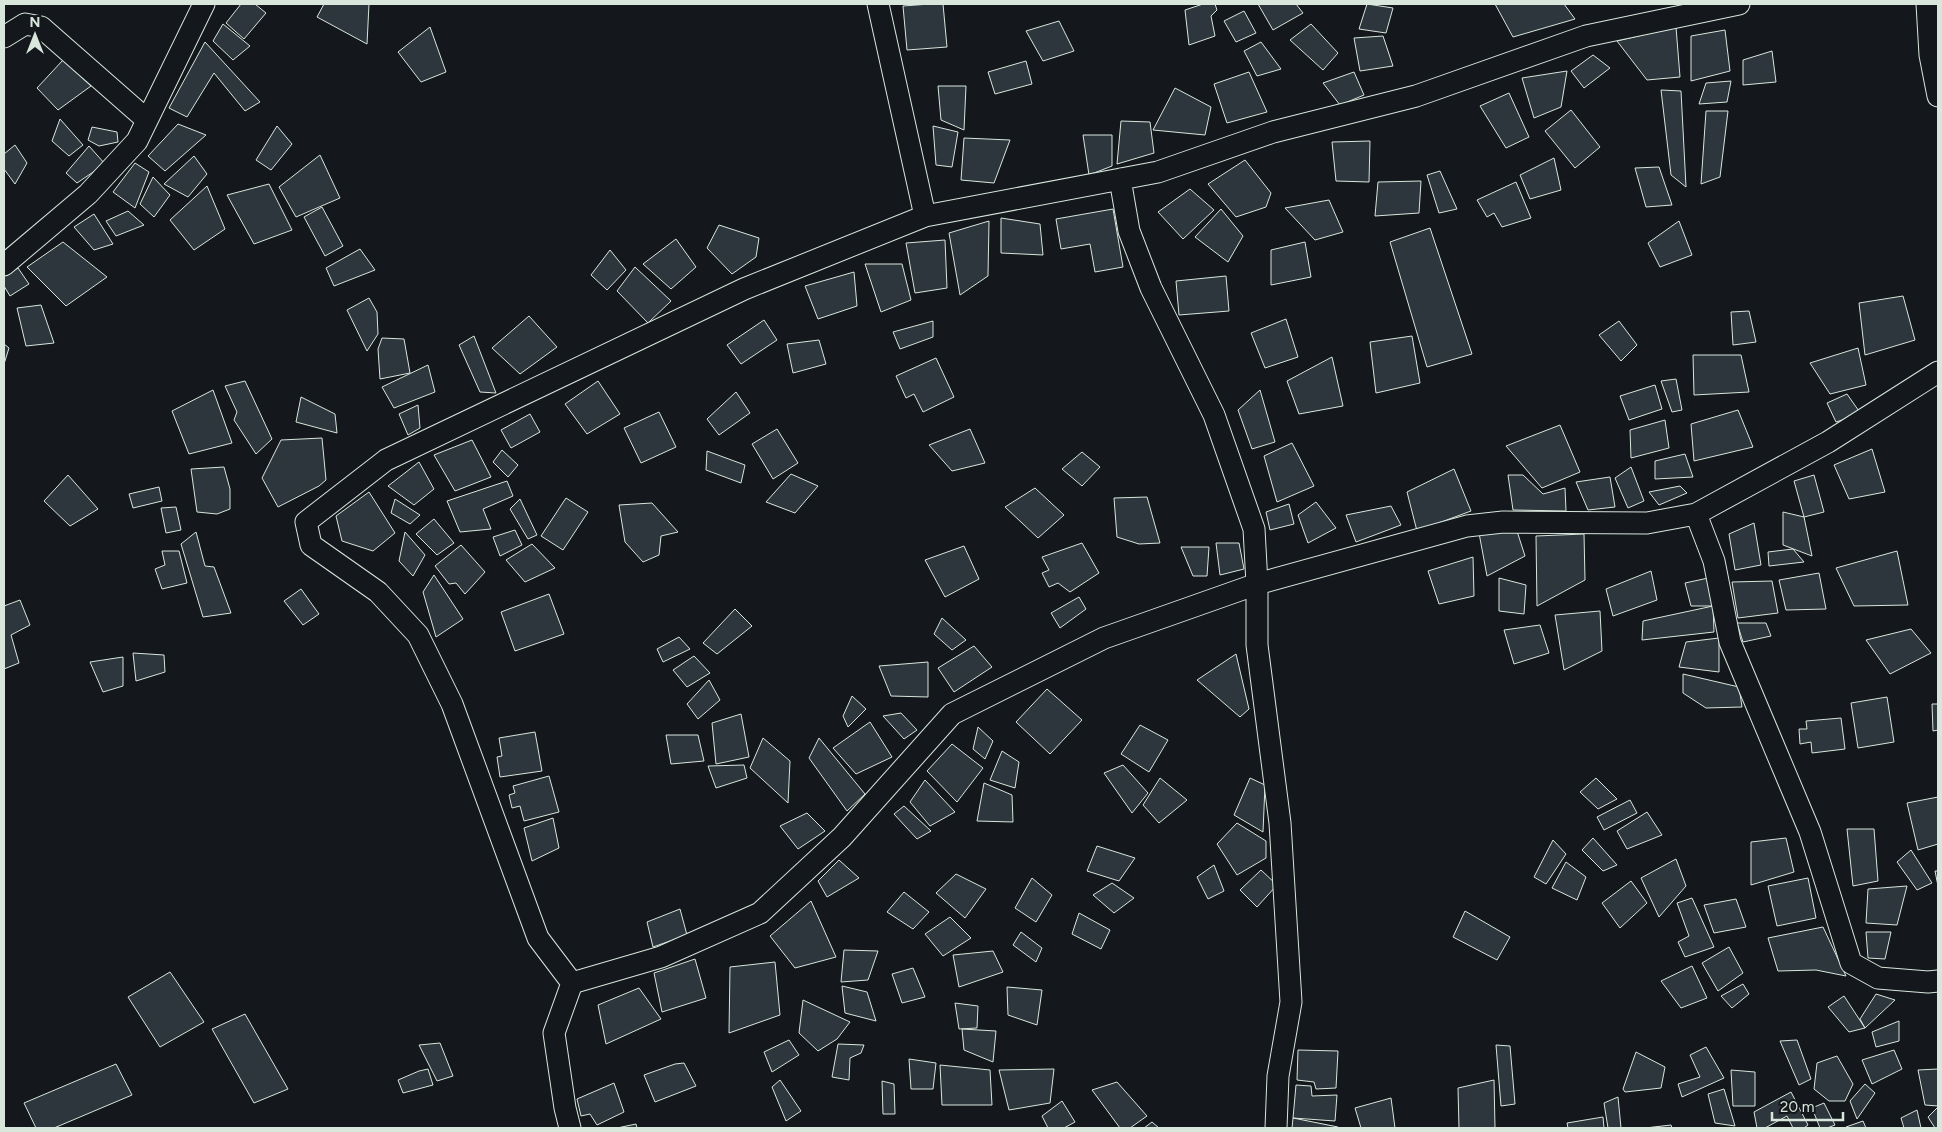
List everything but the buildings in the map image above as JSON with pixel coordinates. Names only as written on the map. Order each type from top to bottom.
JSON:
[{"type":"street","points":[[4,264],[88,194],[137,140],[204,4]]},
{"type":"street","points":[[878,4],[925,216]]},
{"type":"street","points":[[572,983],[538,938],[452,704],[418,635],[378,592],[311,545],[306,522],[386,460],[744,289],[925,216],[1158,172],[1273,132],[1416,96],[1586,36],[1739,4]]},
{"type":"street","points":[[1928,4],[1930,55],[1938,96]]},
{"type":"street","points":[[4,37],[25,24],[41,27],[147,120]]},
{"type":"street","points":[[1120,179],[1128,231],[1151,288],[1214,415],[1254,529],[1257,584],[1257,646],[1280,823],[1291,1002],[1278,1076],[1276,1128]]},
{"type":"street","points":[[572,983],[661,957],[760,913],[842,837],[952,714],[1104,638],[1257,584],[1467,526],[1503,522],[1647,523],[1696,514],[1828,442],[1938,372]]},
{"type":"street","points":[[1696,514],[1714,561],[1730,642],[1810,832],[1851,963],[1878,978],[1938,981]]},
{"type":"street","points":[[570,1128],[565,1108],[554,1033],[572,983]]}]
